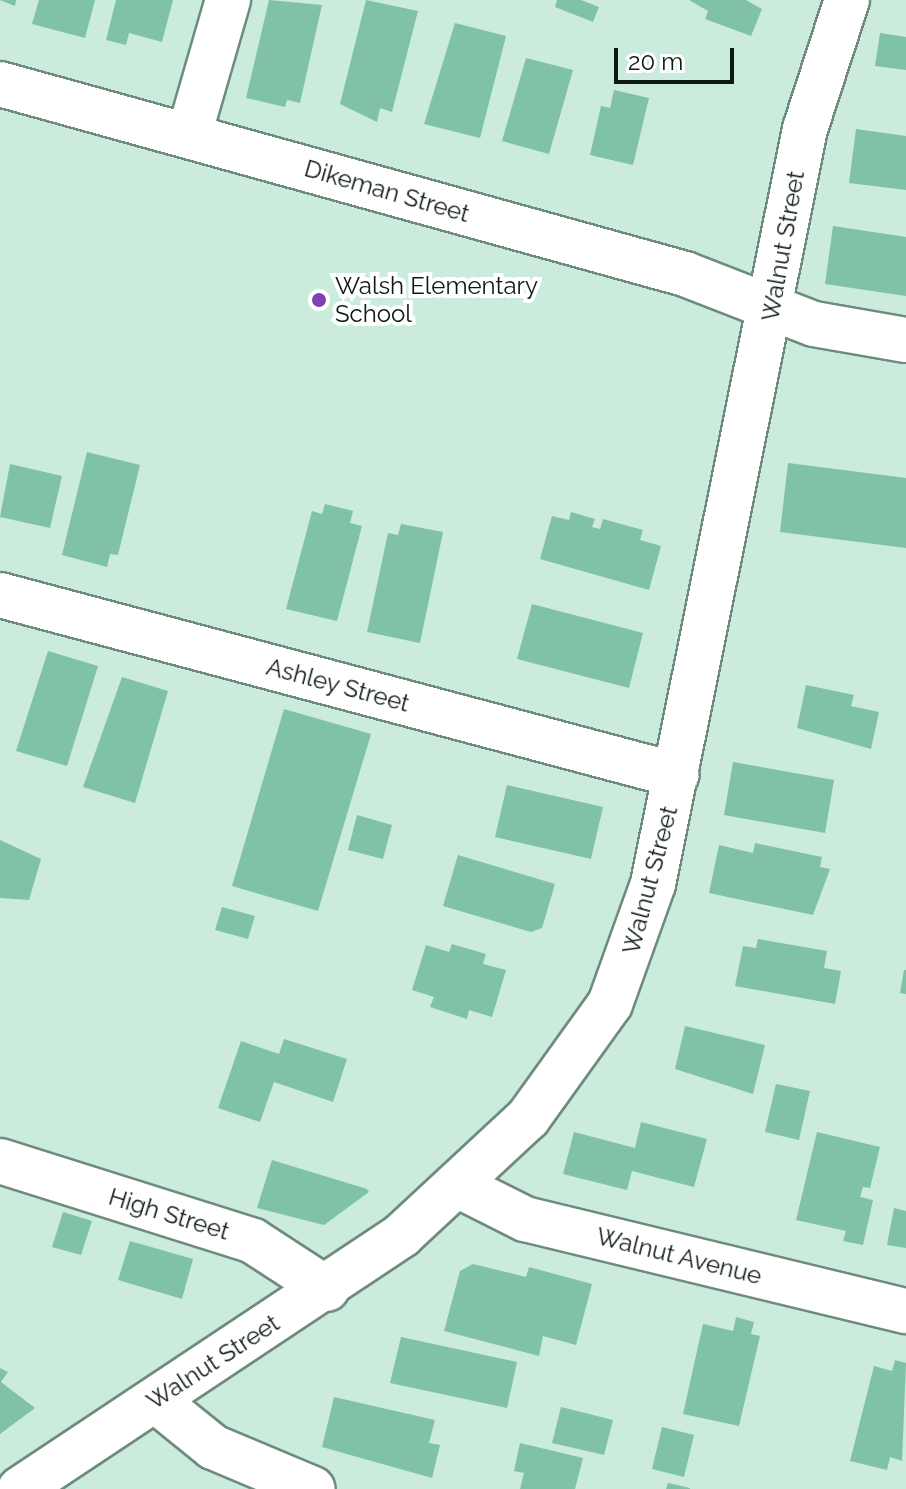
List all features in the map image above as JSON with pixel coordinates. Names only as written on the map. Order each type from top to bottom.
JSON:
[{"type":"street","points":[[189,135],[228,0]]},
{"type":"street","name":"Walnut Street","points":[[20,1489],[327,1289],[459,1186],[553,1090],[610,1004],[637,940],[676,775],[772,307],[805,129],[847,0]]},
{"type":"street","name":"Dikeman Street","points":[[0,84],[685,274],[840,331],[906,340]]},
{"type":"street","name":"Ashley Street","points":[[0,595],[676,775]]},
{"type":"street","name":"High Street","points":[[0,1161],[253,1241],[327,1289]]},
{"type":"street","name":"Walnut Avenue","points":[[459,1186],[525,1219],[906,1311]]},
{"type":"street","points":[[155,1400],[213,1447],[313,1489]]},
{"type":"building","points":[[0,0],[16,0],[15,6]]},
{"type":"building","points":[[39,0],[95,0],[85,38],[32,24]]},
{"type":"building","points":[[116,0],[173,0],[162,42],[129,33],[126,45],[106,40]]},
{"type":"building","points":[[269,0],[322,5],[300,103],[287,100],[285,107],[246,98]]},
{"type":"building","points":[[366,0],[418,11],[392,112],[380,108],[377,122],[340,104]]},
{"type":"building","points":[[557,0],[581,0],[599,7],[593,22],[555,7]]},
{"type":"building","points":[[689,0],[746,0],[762,9],[751,36],[705,19],[708,11]]},
{"type":"building","points":[[455,23],[506,36],[480,138],[424,124]]},
{"type":"building","points":[[880,33],[906,37],[906,70],[875,66]]},
{"type":"building","points":[[526,58],[573,70],[549,154],[502,141]]},
{"type":"building","points":[[614,90],[649,98],[633,165],[590,155],[601,106],[610,108]]},
{"type":"building","points":[[856,129],[906,136],[906,190],[849,183]]},
{"type":"building","points":[[833,226],[906,237],[906,296],[825,284]]},
{"type":"building","points":[[87,452],[140,465],[118,555],[110,554],[107,567],[62,555]]},
{"type":"building","points":[[788,463],[906,478],[906,548],[780,532]]},
{"type":"building","points":[[10,464],[62,476],[50,528],[0,517]]},
{"type":"building","points":[[325,504],[353,511],[350,523],[362,526],[337,621],[286,609],[312,511],[322,514]]},
{"type":"building","points":[[571,512],[595,519],[592,527],[600,529],[603,519],[643,530],[640,540],[661,546],[649,590],[540,559],[552,516],[569,520]]},
{"type":"building","points":[[401,524],[443,532],[420,643],[367,632],[388,533],[398,535]]},
{"type":"building","points":[[532,604],[643,633],[629,688],[517,659]]},
{"type":"building","points":[[48,651],[98,666],[67,766],[16,751]]},
{"type":"building","points":[[122,677],[168,691],[135,803],[83,787]]},
{"type":"building","points":[[806,685],[854,695],[851,706],[879,712],[871,749],[797,728]]},
{"type":"building","points":[[284,709],[371,734],[318,911],[232,886]]},
{"type":"building","points":[[733,762],[834,780],[825,833],[724,815]]},
{"type":"building","points":[[507,785],[603,807],[591,859],[495,837]]},
{"type":"building","points":[[357,815],[392,825],[383,859],[348,850]]},
{"type":"building","points":[[0,840],[41,859],[29,900],[0,898]]},
{"type":"building","points":[[755,843],[822,857],[820,867],[830,869],[813,915],[709,893],[719,845],[753,853]]},
{"type":"building","points":[[458,855],[555,884],[542,928],[531,932],[443,906]]},
{"type":"building","points":[[222,907],[255,916],[248,939],[215,930]]},
{"type":"building","points":[[758,939],[827,951],[824,968],[841,971],[835,1004],[735,986],[743,946],[756,948]]},
{"type":"building","points":[[452,944],[486,954],[483,964],[506,970],[492,1017],[469,1010],[467,1019],[430,1007],[434,997],[412,990],[426,945],[449,952]]},
{"type":"building","points":[[906,970],[906,994],[900,993]]},
{"type":"building","points":[[685,1026],[765,1045],[753,1094],[675,1069]]},
{"type":"building","points":[[284,1039],[347,1059],[333,1102],[274,1082],[260,1122],[218,1108],[241,1041],[279,1054]]},
{"type":"building","points":[[776,1084],[810,1091],[799,1140],[765,1132]]},
{"type":"building","points":[[641,1122],[707,1139],[694,1187],[632,1171],[627,1190],[563,1174],[574,1132],[635,1148]]},
{"type":"building","points":[[817,1132],[880,1147],[870,1188],[863,1187],[860,1197],[873,1200],[863,1245],[843,1241],[846,1231],[796,1220]]},
{"type":"building","points":[[272,1160],[369,1192],[324,1225],[257,1208]]},
{"type":"building","points":[[894,1208],[906,1211],[906,1248],[887,1245]]},
{"type":"building","points":[[63,1212],[92,1221],[81,1255],[52,1247]]},
{"type":"building","points":[[130,1241],[193,1259],[182,1299],[118,1280]]},
{"type":"building","points":[[473,1264],[526,1277],[529,1267],[592,1284],[576,1345],[543,1336],[539,1356],[444,1331],[460,1271]]},
{"type":"building","points":[[736,1317],[754,1322],[751,1334],[760,1336],[739,1426],[683,1414],[703,1324],[733,1331]]},
{"type":"building","points":[[401,1337],[517,1362],[507,1408],[390,1383]]},
{"type":"building","points":[[895,1360],[906,1363],[902,1461],[890,1457],[887,1470],[850,1461],[874,1366],[892,1371]]},
{"type":"building","points":[[0,1368],[8,1372],[1,1382],[35,1408],[0,1434]]},
{"type":"building","points":[[334,1397],[435,1420],[429,1443],[440,1445],[432,1478],[322,1447]]},
{"type":"building","points":[[561,1407],[613,1420],[604,1455],[552,1443]]},
{"type":"building","points":[[662,1427],[694,1435],[684,1477],[652,1469]]},
{"type":"building","points":[[520,1443],[583,1458],[575,1489],[520,1489],[524,1473],[514,1471]]},
{"type":"building","points":[[668,1483],[690,1488],[690,1489],[666,1489]]},
{"type":"place","name":"Walsh Elementary School","points":[[319,300]]}]
